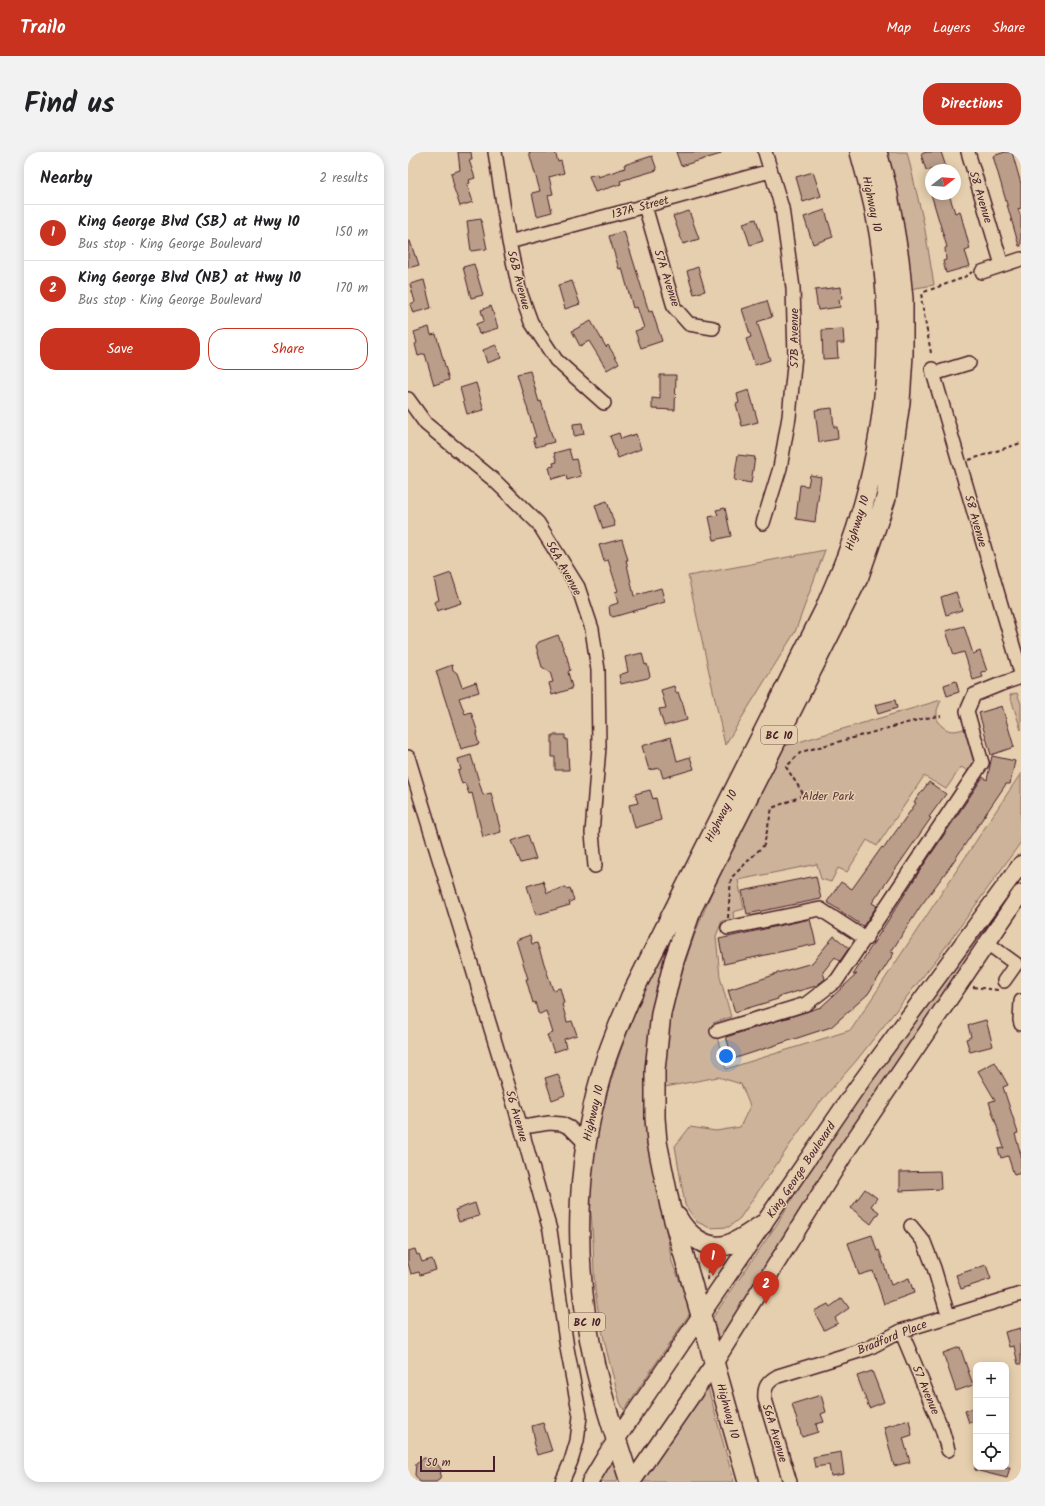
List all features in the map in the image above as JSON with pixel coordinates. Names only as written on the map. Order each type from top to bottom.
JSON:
[{"type":"highway","name":"Highway 10","points":[[631,1482],[595,1367],[584,1305],[579,1247],[579,1200],[585,1143],[602,1073],[615,1035],[629,1003],[825,609],[849,550],[864,504],[876,454],[884,404],[887,323],[883,261],[875,210],[860,152]]},
{"type":"highway","name":"Highway 10","points":[[748,1482],[670,1206],[657,1142],[654,1094],[661,1013],[674,961],[692,908],[859,576],[886,498],[900,402],[903,356],[903,299],[899,259],[892,216],[886,185],[877,152]]},
{"type":"highway","points":[[670,1206],[682,1226],[694,1239],[712,1245],[726,1246],[762,1225]]},
{"type":"main road","name":"King George Boulevard","points":[[590,1482],[617,1439],[855,1090],[1021,864]]},
{"type":"main road","points":[[631,1482],[715,1362],[846,1152],[1021,893]]},
{"type":"street","name":"56B Avenue","points":[[495,152],[509,242],[519,289],[531,322],[556,360],[604,403]]},
{"type":"street","name":"57B Avenue","points":[[763,523],[780,468],[789,417],[795,355],[793,288],[782,208],[765,152]]},
{"type":"street","name":"58 Avenue","points":[[968,152],[1002,265]]},
{"type":"street","name":"137A Street","points":[[509,242],[645,206],[770,170]]},
{"type":"street","name":"57A Avenue","points":[[645,206],[674,307],[689,324],[713,328]]},
{"type":"street","points":[[979,271],[1021,259]]},
{"type":"street","name":"58 Avenue","points":[[969,363],[933,372],[1021,673]]},
{"type":"street","name":"56A Avenue","points":[[408,399],[426,424],[494,480],[538,523],[578,588],[592,629],[598,670],[599,747],[592,833],[594,866]]},
{"type":"street","points":[[717,1031],[806,1004],[837,980],[866,939],[982,763],[967,711],[974,695],[1021,677]]},
{"type":"street","points":[[974,695],[1002,691],[1021,684]]},
{"type":"street","name":"56 Avenue","points":[[408,757],[520,1124],[550,1230],[567,1348],[580,1416],[577,1442],[571,1461],[562,1481]]},
{"type":"street","points":[[728,925],[820,909],[866,939]]},
{"type":"street","points":[[987,943],[1018,960],[1002,986]]},
{"type":"street","points":[[1020,1002],[1021,1024]]},
{"type":"street","points":[[520,1124],[530,1126],[549,1123],[562,1124],[570,1128],[585,1143]]},
{"type":"street","points":[[911,1226],[924,1242],[934,1268],[948,1316]]},
{"type":"street","name":"Bradford Place","points":[[766,1385],[778,1376],[869,1348],[901,1331],[1021,1294]]},
{"type":"street","name":"57 Avenue","points":[[901,1331],[942,1429],[948,1450]]},
{"type":"street","name":"56A Avenue","points":[[766,1385],[764,1391],[765,1399],[790,1482]]},
{"type":"path","points":[[931,353],[921,298],[924,292],[979,271]]},
{"type":"path","points":[[966,461],[1021,443]]},
{"type":"path","points":[[728,925],[731,878],[764,845],[772,808],[804,795],[786,767],[801,752],[925,718],[941,716]]},
{"type":"path","points":[[971,986],[1002,986]]},
{"type":"path","points":[[706,1285],[711,1252]]},
{"type":"path","points":[[707,1275],[713,1276]]},
{"type":"green space","points":[[884,152],[907,152],[924,224],[934,285],[910,289]]},
{"type":"green space","points":[[825,550],[795,632],[725,745],[688,576]]},
{"type":"green space","points":[[1017,693],[1021,704],[1021,730],[1010,695]]},
{"type":"green space","name":"Alder Park","points":[[941,700],[937,710],[937,721],[946,729],[952,731],[964,729],[974,763],[970,772],[961,767],[946,789],[924,776],[877,846],[867,840],[847,872],[838,868],[831,882],[821,879],[817,864],[738,880],[744,909],[733,912],[734,919],[722,921],[716,936],[720,977],[731,1017],[713,1023],[726,1069],[851,1030],[1021,773],[1021,842],[939,956],[856,1061],[815,1108],[740,1218],[729,1227],[710,1228],[697,1222],[685,1205],[675,1146],[690,1127],[716,1131],[740,1127],[750,1106],[741,1084],[718,1077],[665,1087],[667,1039],[674,1003],[683,969],[707,903],[785,746]]},
{"type":"green space","points":[[698,878],[672,940],[655,1171],[672,1262],[684,1291],[690,1313],[624,1410],[620,1402],[606,1346],[595,1290],[593,1235],[590,1205],[592,1170],[602,1115],[611,1080],[623,1045],[651,977]]},
{"type":"green space","points":[[1003,894],[1010,901],[880,1091],[717,1342],[711,1320],[777,1224],[825,1144]]},
{"type":"green space","points":[[706,1388],[708,1388],[734,1482],[643,1482]]},
{"type":"green space","points":[[614,1456],[620,1476],[616,1482],[596,1482]]},
{"type":"building","points":[[458,152],[471,152],[472,160],[469,160],[475,178],[469,180],[470,183],[467,184],[473,202],[460,206],[453,186],[451,173],[460,170]]},
{"type":"building","points":[[529,152],[555,152],[558,162],[561,161],[564,173],[549,177],[553,194],[548,195],[552,212],[537,216],[532,193],[540,191]]},
{"type":"building","points":[[676,152],[720,152],[721,154],[681,166]]},
{"type":"building","points":[[927,152],[941,152],[945,164],[925,164],[925,167],[921,154]]},
{"type":"building","points":[[1005,152],[1012,152],[1021,184],[1021,208],[1018,209],[1021,217],[1021,246],[1019,246],[993,156]]},
{"type":"building","points":[[652,156],[657,170],[620,181],[621,184],[595,192],[589,176],[597,174],[598,177],[625,168],[624,165]]},
{"type":"building","points":[[813,172],[821,196],[803,202],[796,177]]},
{"type":"building","points":[[933,200],[951,200],[955,213],[960,211],[970,249],[965,251],[970,266],[946,273],[943,261],[946,260],[945,248],[947,247]]},
{"type":"building","points":[[825,210],[833,237],[813,244],[804,217]]},
{"type":"building","points":[[689,211],[699,239],[683,244],[673,216]]},
{"type":"building","points":[[481,219],[487,249],[471,251],[467,221]]},
{"type":"building","points":[[756,219],[763,241],[750,245],[743,223]]},
{"type":"building","points":[[624,231],[649,312],[652,311],[662,341],[641,348],[635,331],[644,328],[637,307],[633,308],[622,268],[619,269],[609,236]]},
{"type":"building","points":[[408,241],[410,241],[419,265],[408,268]]},
{"type":"building","points":[[474,264],[483,295],[471,298],[463,267]]},
{"type":"building","points":[[698,267],[705,291],[694,294],[687,271]]},
{"type":"building","points":[[424,280],[431,308],[413,313],[410,304],[415,302],[410,284]]},
{"type":"building","points":[[572,281],[580,304],[565,309],[558,285]]},
{"type":"building","points":[[841,287],[842,299],[839,300],[840,307],[818,310],[815,290]]},
{"type":"building","points":[[767,301],[772,317],[757,322],[770,360],[755,365],[746,339],[751,337],[742,309]]},
{"type":"building","points":[[491,306],[498,328],[479,334],[476,324],[484,321],[481,310]]},
{"type":"building","points":[[591,321],[606,347],[608,345],[619,363],[607,370],[589,341],[580,346],[572,331]]},
{"type":"building","points":[[429,327],[431,335],[436,334],[449,380],[434,385],[425,354],[418,356],[415,344],[417,343],[414,332]]},
{"type":"building","points":[[843,329],[844,343],[837,343],[838,358],[823,359],[822,330]]},
{"type":"building","points":[[496,345],[501,358],[487,363],[483,350]]},
{"type":"building","points":[[530,371],[539,402],[541,401],[554,442],[536,447],[533,438],[536,437],[517,374]]},
{"type":"building","points":[[660,375],[676,375],[675,410],[652,409],[652,398],[660,399]]},
{"type":"building","points":[[476,383],[484,410],[467,414],[460,388]]},
{"type":"building","points":[[749,390],[758,422],[742,426],[736,404],[739,403],[737,394]]},
{"type":"building","points":[[832,408],[834,427],[837,427],[838,439],[819,442],[815,410]]},
{"type":"building","points":[[582,423],[584,434],[574,436],[573,424]]},
{"type":"building","points":[[619,433],[621,439],[636,434],[641,449],[618,458],[610,436]]},
{"type":"building","points":[[569,449],[572,460],[576,459],[581,476],[567,480],[566,475],[552,479],[549,467],[554,466],[553,463],[557,462],[554,453]]},
{"type":"building","points":[[738,455],[755,457],[751,483],[734,480]]},
{"type":"building","points":[[810,475],[821,477],[815,522],[796,519],[800,485],[808,486]]},
{"type":"building","points":[[607,501],[615,526],[603,529],[595,505]]},
{"type":"building","points":[[725,508],[731,536],[714,540],[709,517],[718,515],[716,510]]},
{"type":"building","points":[[622,539],[628,560],[626,560],[634,596],[661,588],[665,602],[613,617],[610,615],[609,606],[618,603],[615,592],[618,591],[608,560],[604,561],[599,545]]},
{"type":"building","points":[[451,573],[461,603],[437,611],[434,602],[439,600],[434,579]]},
{"type":"building","points":[[956,592],[962,610],[946,615],[941,597]]},
{"type":"building","points":[[964,626],[973,654],[980,651],[987,671],[981,672],[983,677],[973,680],[964,652],[954,655],[946,631]]},
{"type":"building","points":[[558,635],[567,657],[570,670],[568,672],[572,687],[571,689],[552,695],[549,683],[553,682],[550,672],[542,667],[536,646],[539,642]]},
{"type":"building","points":[[642,653],[650,676],[648,678],[621,684],[619,675],[628,672],[625,657]]},
{"type":"building","points":[[452,665],[453,670],[457,673],[462,687],[476,682],[479,692],[459,698],[465,714],[471,712],[478,733],[476,734],[479,744],[461,749],[436,671]]},
{"type":"building","points":[[956,681],[959,692],[947,696],[944,685]]},
{"type":"building","points":[[674,686],[676,693],[678,692],[682,701],[687,720],[664,726],[659,709],[666,708],[661,690]]},
{"type":"building","points":[[895,700],[897,708],[878,714],[875,705]]},
{"type":"building","points":[[1002,706],[1014,747],[991,755],[979,713]]},
{"type":"building","points":[[552,735],[565,735],[565,739],[567,739],[569,770],[555,770],[555,757],[552,757]]},
{"type":"building","points":[[671,737],[677,761],[690,757],[694,769],[663,778],[660,768],[649,770],[642,746]]},
{"type":"building","points":[[471,755],[483,795],[491,793],[501,832],[483,837],[472,793],[469,794],[465,783],[462,784],[458,771],[461,770],[458,759]]},
{"type":"building","points":[[992,756],[1015,761],[1010,784],[1006,784],[949,868],[920,907],[891,952],[894,953],[868,994],[831,1027],[733,1059],[726,1037],[821,1007],[857,974],[853,975],[921,869],[983,777],[987,780]]},
{"type":"building","points":[[929,782],[946,794],[872,903],[877,906],[863,926],[827,902],[841,882],[852,889],[882,847],[884,848]]},
{"type":"building","points":[[650,790],[653,799],[656,798],[661,820],[635,828],[629,805],[638,803],[635,794]]},
{"type":"building","points":[[528,835],[536,859],[521,863],[512,841]]},
{"type":"building","points":[[816,876],[821,899],[747,914],[742,891]]},
{"type":"building","points":[[543,881],[547,893],[565,887],[566,889],[570,888],[574,900],[569,902],[570,905],[536,915],[527,886]]},
{"type":"building","points":[[810,919],[816,944],[724,964],[719,939]]},
{"type":"building","points":[[530,935],[532,944],[537,943],[553,990],[560,988],[564,1003],[562,1004],[567,1022],[572,1021],[577,1035],[564,1039],[566,1048],[554,1052],[547,1035],[553,1033],[546,1011],[540,1014],[538,1013],[535,1002],[533,1003],[526,979],[528,979],[516,940]]},
{"type":"building","points":[[834,936],[849,948],[840,961],[835,957],[823,972],[825,979],[816,986],[735,1012],[728,990],[812,963]]},
{"type":"building","points":[[986,1020],[993,1046],[970,1052],[966,1039],[971,1037],[968,1025]]},
{"type":"building","points":[[995,1062],[1008,1085],[1003,1087],[1018,1133],[1015,1134],[1021,1155],[1021,1173],[1014,1175],[1008,1156],[1001,1158],[998,1149],[1004,1148],[989,1102],[995,1100],[978,1071]]},
{"type":"building","points":[[558,1074],[565,1095],[552,1100],[545,1078]]},
{"type":"building","points":[[940,1171],[941,1189],[900,1191],[900,1172]]},
{"type":"building","points":[[865,1189],[877,1198],[871,1206],[879,1212],[871,1224],[851,1208]]},
{"type":"building","points":[[475,1203],[479,1216],[459,1222],[455,1210]]},
{"type":"building","points":[[872,1235],[877,1251],[879,1250],[891,1285],[909,1278],[914,1293],[884,1304],[873,1271],[859,1275],[848,1243]]},
{"type":"building","points":[[415,1249],[422,1262],[432,1259],[436,1270],[420,1275],[419,1272],[411,1274],[408,1263],[408,1251]]},
{"type":"building","points":[[986,1265],[991,1279],[961,1289],[956,1275]]},
{"type":"building","points":[[842,1298],[849,1308],[835,1318],[838,1323],[824,1330],[814,1311],[828,1304],[830,1307]]},
{"type":"building","points":[[1021,1328],[1021,1364],[1018,1364],[1014,1346],[1009,1347],[1005,1332]]},
{"type":"building","points":[[960,1347],[973,1385],[956,1391],[943,1353]]},
{"type":"building","points":[[872,1371],[884,1402],[869,1408],[857,1376]]},
{"type":"building","points":[[821,1395],[826,1412],[821,1414],[824,1422],[816,1424],[818,1432],[802,1437],[792,1404]]},
{"type":"building","points":[[973,1408],[973,1421],[969,1423],[965,1411]]},
{"type":"building","points":[[909,1420],[912,1435],[903,1438],[910,1462],[894,1466],[884,1427]]},
{"type":"building","points":[[543,1423],[552,1451],[537,1455],[533,1442],[535,1441],[532,1426]]},
{"type":"building","points":[[841,1452],[844,1474],[831,1476],[829,1465],[815,1467],[813,1457]]},
{"type":"building","points":[[424,1458],[434,1460],[441,1469],[440,1479],[436,1482],[420,1482],[415,1475],[416,1464]]},
{"type":"building","points":[[1010,1467],[1007,1478],[975,1470],[1009,1470]]},
{"type":"place","name":"King George Blvd (SB) at Hwy 10","points":[[713,1276]]},
{"type":"place","name":"King George Blvd (NB) at Hwy 10","points":[[766,1304]]}]
